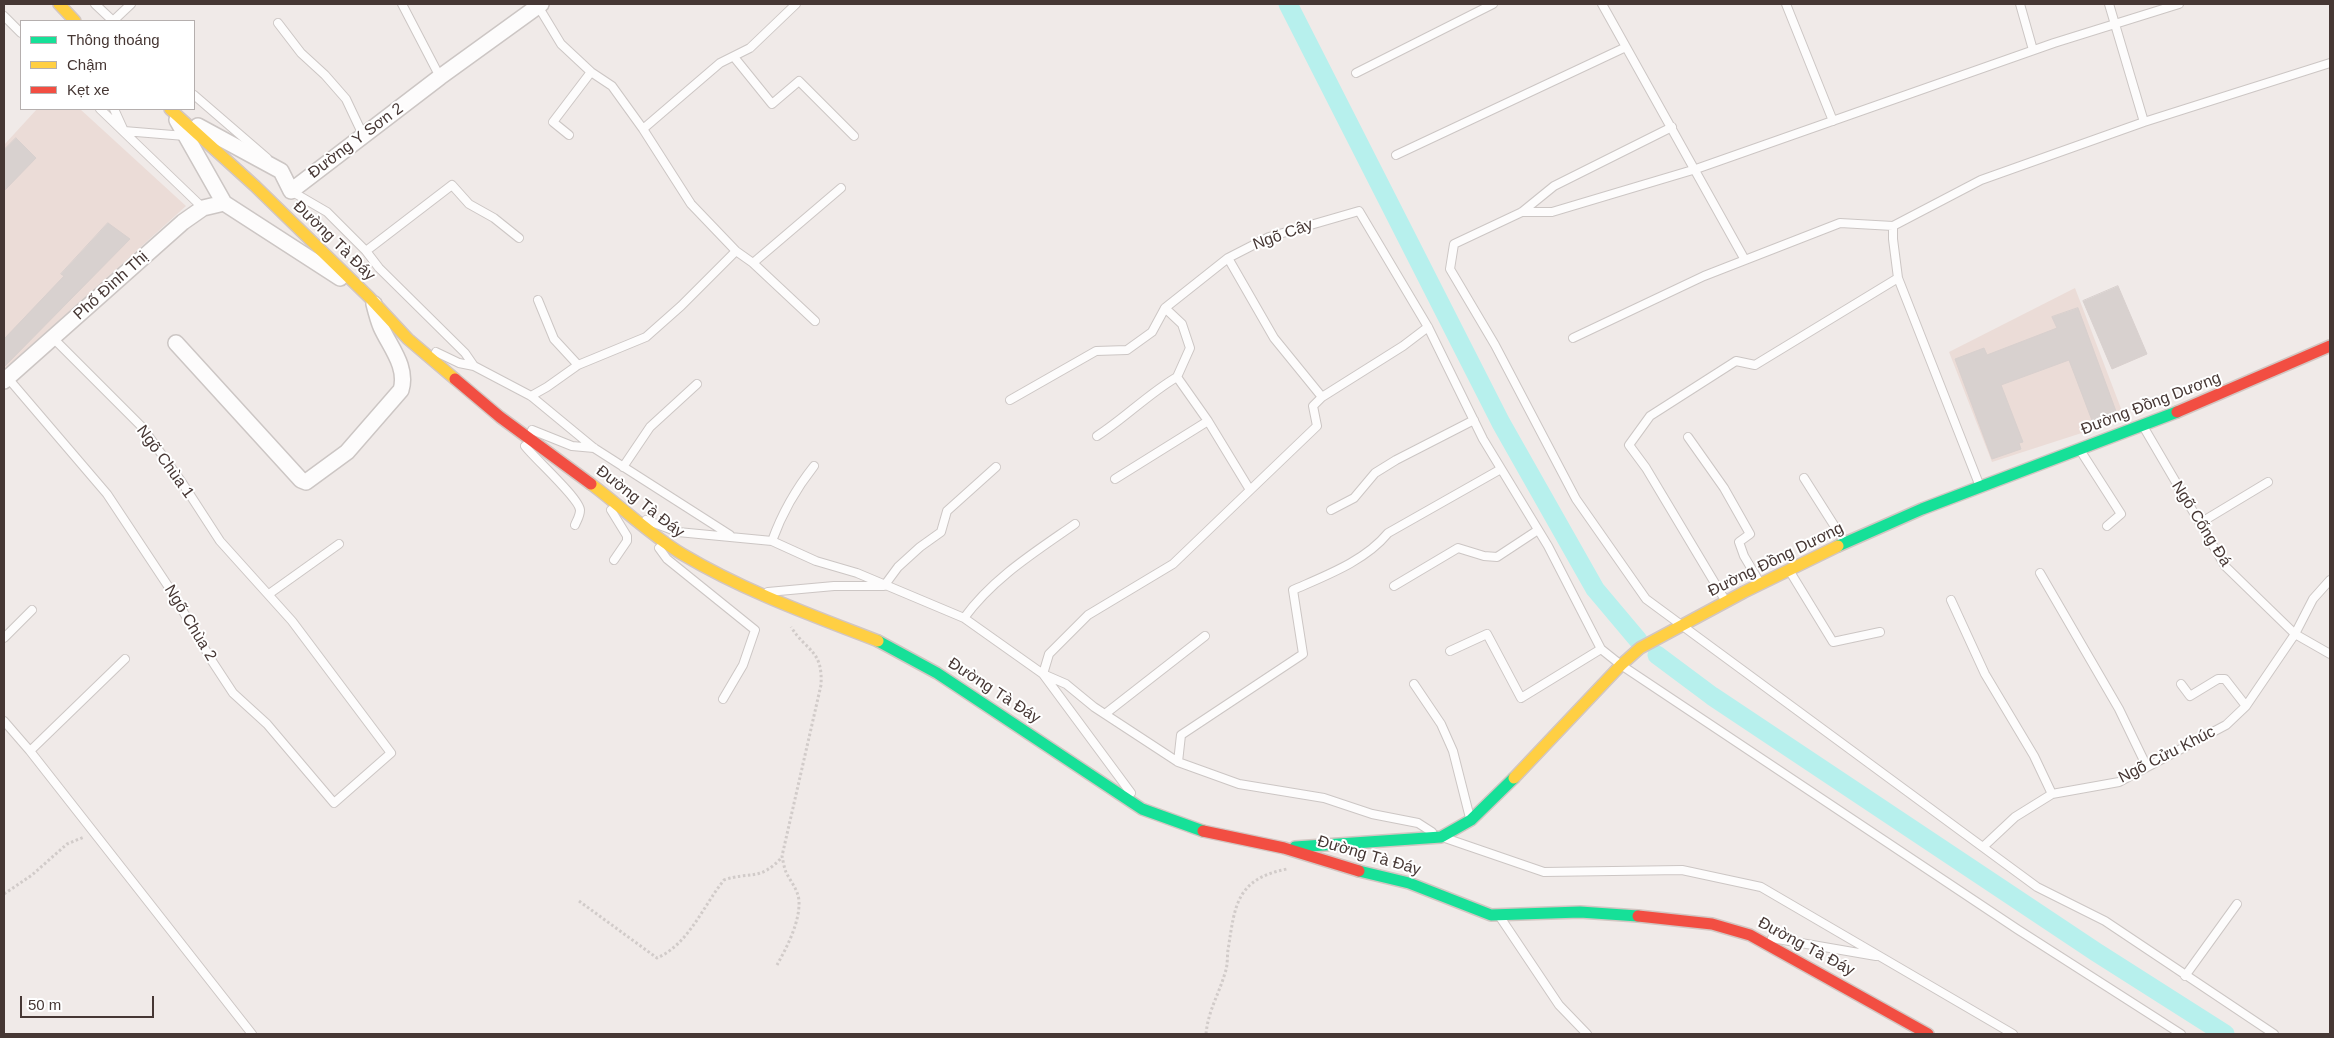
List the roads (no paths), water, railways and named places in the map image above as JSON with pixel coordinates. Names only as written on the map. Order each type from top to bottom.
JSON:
[{"type":"street","points":[[59,4],[74,20]]},
{"type":"street","name":"Đường Y Sơn 2","points":[[173,110],[210,133],[281,171],[291,191],[440,77],[540,5]]},
{"type":"street","points":[[172,110],[224,203],[371,300],[380,325],[402,368],[404,379],[401,390],[347,452],[306,482],[301,480],[176,343]]},
{"type":"street","name":"Đường Tà Đáy","points":[[172,110],[255,186],[408,339],[504,421],[594,486],[650,533],[682,554],[756,593],[888,645],[937,673],[1142,809],[1203,831],[1284,848],[1347,868],[1409,883],[1492,915],[1580,912],[1642,916],[1712,924],[1750,934],[1928,1034]]},
{"type":"street","name":"Phố Đình Thị","points":[[6,379],[183,222],[203,208],[224,203]]},
{"type":"street","name":"Đường Đồng Dương","points":[[1284,848],[1441,837],[1471,820],[1508,784],[1620,665],[1640,648],[1788,568],[1845,543],[1980,486],[2198,405],[2330,346]]},
{"type":"lane","points":[[95,4],[112,20]]},
{"type":"lane","points":[[114,20],[131,4]]},
{"type":"lane","points":[[402,4],[440,77]]},
{"type":"lane","points":[[643,129],[720,64],[750,48],[796,4]]},
{"type":"lane","points":[[1356,74],[1493,4]]},
{"type":"lane","points":[[1602,4],[1696,169],[1745,260]]},
{"type":"lane","points":[[1786,4],[1833,121]]},
{"type":"lane","points":[[2020,4],[2033,50]]},
{"type":"lane","points":[[2109,4],[2144,122]]},
{"type":"lane","points":[[1522,212],[1552,212],[1696,169],[2033,50],[2179,4]]},
{"type":"lane","points":[[540,5],[561,44],[591,72],[612,86],[643,129],[692,204],[736,251],[753,263],[815,321]]},
{"type":"lane","points":[[4,16],[20,33]]},
{"type":"lane","points":[[278,23],[301,54],[325,75],[346,99],[363,135]]},
{"type":"lane","points":[[1396,156],[1626,47]]},
{"type":"lane","points":[[734,57],[772,104],[799,81],[854,136]]},
{"type":"lane","points":[[1573,338],[1704,276],[1840,224],[1893,226],[1981,180],[2144,122],[2330,63]]},
{"type":"lane","points":[[569,135],[554,122],[591,72]]},
{"type":"lane","points":[[195,96],[281,171]]},
{"type":"lane","points":[[101,110],[203,208]]},
{"type":"lane","points":[[114,110],[124,131]]},
{"type":"lane","points":[[1672,127],[1554,186],[1522,212],[1454,244],[1450,268],[1495,345],[1576,500],[1646,598],[2037,887],[2105,921],[2274,1034]]},
{"type":"lane","points":[[124,131],[185,136]]},
{"type":"lane","points":[[366,252],[452,185],[469,204],[494,218],[519,238]]},
{"type":"lane","points":[[753,263],[841,188]]},
{"type":"lane","points":[[291,191],[327,212],[379,268],[465,353],[474,366]]},
{"type":"lane","name":"Ngõ Cây","points":[[1165,308],[1228,258],[1269,236],[1359,211],[1428,327]]},
{"type":"lane","points":[[1893,226],[1898,278],[1980,486]]},
{"type":"lane","points":[[531,396],[578,365],[646,337],[681,306],[736,251]]},
{"type":"lane","points":[[1228,258],[1274,338],[1322,397]]},
{"type":"lane","points":[[1726,601],[1646,468],[1629,445],[1650,416],[1736,361],[1755,365],[1898,278]]},
{"type":"lane","points":[[538,300],[554,339],[578,365]]},
{"type":"lane","points":[[1010,400],[1096,351],[1127,350],[1152,332],[1165,308],[1182,324],[1190,348],[1177,377],[1155,390],[1120,422],[1097,436]]},
{"type":"lane","points":[[1043,674],[1049,654],[1088,615],[1173,564],[1317,426],[1313,406],[1322,397],[1403,346],[1428,327],[1474,420],[1538,530],[1601,649],[1620,665],[2016,929],[2181,1034]]},
{"type":"lane","name":"Ngõ Chùa 1","points":[[53,338],[142,427],[183,484],[220,541],[292,621],[391,753]]},
{"type":"lane","points":[[408,339],[459,363],[474,366],[531,396],[594,448],[732,536]]},
{"type":"lane","points":[[1177,377],[1208,421],[1250,490]]},
{"type":"lane","name":"Ngõ Chùa 2","points":[[6,379],[107,494],[170,589],[233,693],[267,724],[334,803],[391,753]]},
{"type":"lane","points":[[623,467],[650,427],[697,384]]},
{"type":"lane","points":[[1331,510],[1354,498],[1375,473],[1389,464],[1474,420]]},
{"type":"lane","points":[[504,421],[572,446],[594,448]]},
{"type":"lane","points":[[504,421],[572,495],[580,508],[575,525]]},
{"type":"lane","points":[[1115,479],[1208,421]]},
{"type":"lane","name":"Ngõ Cống Đá","points":[[2143,425],[2225,566],[2295,634],[2330,654]]},
{"type":"lane","points":[[1688,437],[1724,488],[1750,534],[1739,542],[1744,556],[1760,583]]},
{"type":"lane","points":[[2078,448],[2121,514],[2107,526]]},
{"type":"lane","points":[[772,542],[779,520],[792,494],[814,466]]},
{"type":"lane","points":[[884,586],[903,562],[941,532],[947,511],[996,467]]},
{"type":"lane","points":[[1178,762],[1181,735],[1303,654],[1294,590],[1333,572],[1376,546],[1388,533],[1501,469]]},
{"type":"lane","points":[[1804,478],[1845,543]]},
{"type":"lane","points":[[2200,523],[2268,482]]},
{"type":"lane","points":[[594,486],[627,536],[624,547],[614,560]]},
{"type":"lane","points":[[634,519],[649,521],[678,532],[732,536],[772,542],[816,561],[857,573],[884,586],[964,618],[1043,674],[1066,684],[1105,714],[1178,762],[1239,784],[1324,798],[1372,814],[1418,823],[1441,837],[1544,872],[1682,870],[1761,887],[2013,1034]]},
{"type":"lane","points":[[964,618],[979,597],[1008,571],[1075,524]]},
{"type":"lane","points":[[1394,586],[1458,548],[1484,556],[1497,557],[1538,530]]},
{"type":"lane","points":[[650,533],[668,560],[755,630],[743,665],[723,699]]},
{"type":"lane","points":[[268,594],[339,544]]},
{"type":"lane","points":[[1788,568],[1833,642],[1880,632]]},
{"type":"lane","points":[[2040,573],[2119,709],[2147,768]]},
{"type":"lane","name":"Ngõ Cửu Khúc","points":[[1983,847],[2015,818],[2052,794],[2119,782],[2226,725],[2246,706],[2295,634],[2314,599],[2330,580]]},
{"type":"lane","points":[[756,593],[797,588],[884,586]]},
{"type":"lane","points":[[1951,600],[1985,674],[2034,756],[2052,794]]},
{"type":"lane","points":[[4,638],[32,610]]},
{"type":"lane","points":[[1450,651],[1486,634],[1521,698],[1601,649]]},
{"type":"lane","points":[[1105,714],[1206,636]]},
{"type":"lane","points":[[30,751],[126,659]]},
{"type":"lane","points":[[1043,674],[1142,809]]},
{"type":"lane","points":[[2181,684],[2190,696],[2218,679],[2225,679],[2246,706]]},
{"type":"lane","points":[[1414,684],[1441,724],[1453,751],[1471,820]]},
{"type":"lane","points":[[4,721],[30,751],[252,1034]]},
{"type":"lane","points":[[2185,976],[2237,904]]},
{"type":"lane","points":[[1499,915],[1559,1005],[1587,1034]]},
{"type":"lane","points":[[1750,934],[1882,957]]},
{"type":"waterway","points":[[1288,4],[1501,423],[1595,589],[1638,640]]},
{"type":"waterway","points":[[1657,655],[1712,696],[2096,952],[2225,1034]]}]
